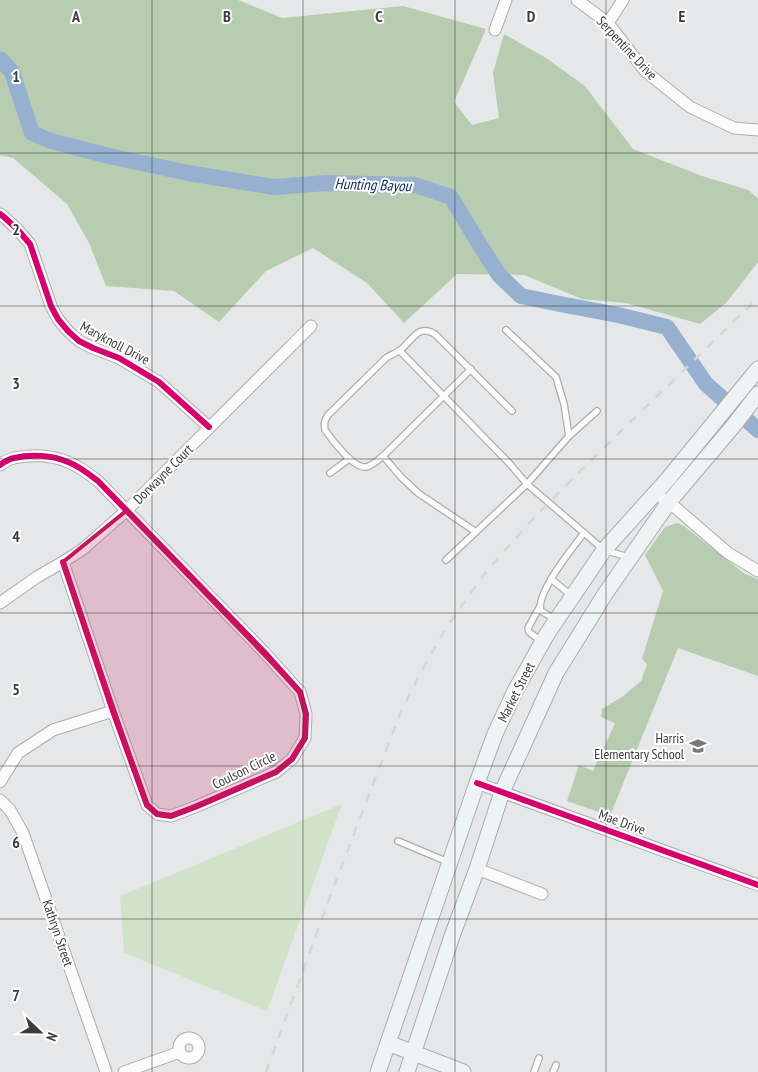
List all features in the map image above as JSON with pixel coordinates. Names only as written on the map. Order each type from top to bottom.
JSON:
[{"type":"main road","name":"Market Street","points":[[378,1072],[477,783],[495,734],[515,691],[556,619],[604,550],[668,479],[754,374]]},
{"type":"main road","name":"Market Street","points":[[407,1072],[502,792],[556,672],[605,594],[669,502],[758,394]]},
{"type":"main road","points":[[428,927],[452,936]]},
{"type":"main road","points":[[388,1043],[463,1072]]},
{"type":"street","points":[[496,30],[506,0]]},
{"type":"street","name":"Serpentine Drive","points":[[577,0],[608,23],[645,71],[690,107],[734,128],[758,130]]},
{"type":"street","points":[[608,23],[623,0]]},
{"type":"street","name":"Maryknoll Drive","points":[[0,214],[30,244],[51,306],[68,332],[79,341],[119,358],[159,382],[209,427]]},
{"type":"street","name":"Dorwayne Court","points":[[0,603],[37,577],[83,549],[126,511],[311,326]]},
{"type":"street","name":"Coulson Circle","points":[[0,465],[12,458],[51,457],[68,461],[98,481],[264,652],[300,692],[306,714],[305,738],[292,759],[276,772],[195,807],[171,816],[157,814],[147,805],[63,562]]},
{"type":"street","points":[[654,494],[669,502],[728,553],[758,572]]},
{"type":"street","points":[[0,782],[18,753],[53,730],[114,711]]},
{"type":"street","name":"Mae Drive","points":[[477,783],[758,885]]},
{"type":"street","name":"Kathryn Street","points":[[0,800],[10,810],[23,833],[106,1072]]},
{"type":"street","points":[[477,869],[542,894]]},
{"type":"street","points":[[124,1072],[180,1052]]},
{"type":"lane","points":[[470,369],[383,456],[369,467],[362,467],[349,459],[325,430],[325,420],[386,358],[400,350],[424,330],[435,334],[470,369],[512,411]]},
{"type":"lane","points":[[506,330],[556,377],[564,404],[569,436]]},
{"type":"lane","points":[[400,350],[527,484],[604,550],[630,557]]},
{"type":"lane","points":[[446,560],[527,484],[569,436],[597,411]]},
{"type":"lane","points":[[383,456],[401,478],[418,493],[476,532]]},
{"type":"lane","points":[[330,474],[349,459]]},
{"type":"lane","points":[[542,642],[528,632],[528,628],[554,574],[584,533]]},
{"type":"lane","points":[[551,580],[572,596]]},
{"type":"lane","points":[[539,608],[540,611],[556,619]]},
{"type":"lane","points":[[398,841],[450,862]]},
{"type":"lane","points":[[534,1072],[539,1058]]},
{"type":"lane","points":[[552,1072],[556,1065]]},
{"type":"highlighted area","points":[[126,511],[300,692],[306,714],[305,738],[292,759],[276,772],[171,816],[157,814],[147,805],[63,562]]},
{"type":"green space","points":[[0,0],[238,0],[282,18],[403,6],[486,29],[454,102],[472,125],[499,118],[493,73],[504,34],[546,58],[585,86],[633,149],[702,176],[748,190],[758,198],[758,262],[726,303],[700,324],[626,303],[582,299],[524,275],[457,274],[404,323],[367,283],[313,248],[266,271],[219,322],[174,291],[106,286],[89,243],[67,204],[13,158],[0,155]]},
{"type":"green space","points":[[677,523],[684,526],[745,574],[758,579],[758,676],[678,648],[610,816],[567,801],[579,765],[593,771],[615,723],[601,717],[602,709],[622,697],[641,681],[647,664],[642,659],[663,591],[645,555],[665,527]]},
{"type":"green space","points":[[342,804],[267,1011],[124,953],[120,896]]},
{"type":"waterway","name":"Hunting Bayou","points":[[0,59],[12,72],[32,133],[51,141],[188,173],[274,187],[327,183],[415,185],[451,197],[499,275],[521,296],[618,315],[667,327],[706,384],[758,430]]},
{"type":"railway","points":[[266,1072],[334,886],[400,714],[446,628],[485,573],[530,522],[758,298]]},
{"type":"cycle path","points":[[0,214],[30,244],[51,306],[58,319],[68,331],[79,341],[119,358],[159,382],[209,427]]},
{"type":"cycle path","points":[[0,465],[10,459],[21,457],[48,457],[72,464],[84,470],[98,481],[264,652],[300,692],[306,714],[305,738],[292,759],[276,772],[195,807],[171,816],[157,814],[147,805],[63,562]]},
{"type":"cycle path","points":[[477,783],[758,885]]},
{"type":"place","name":"Harris Elementary School","points":[[698,746]]}]
